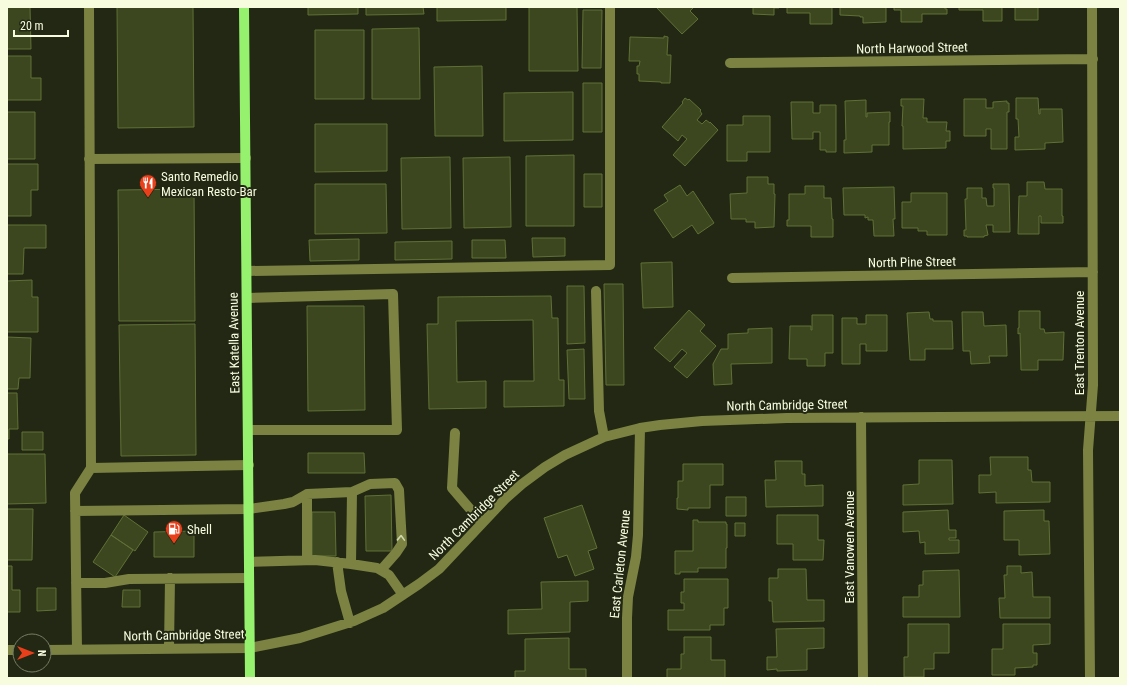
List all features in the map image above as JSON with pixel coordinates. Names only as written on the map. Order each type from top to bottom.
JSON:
[{"type":"main road","name":"East Katella Avenue","points":[[244,7],[250,678]]},
{"type":"street","points":[[77,650],[75,493],[91,468],[89,7]]},
{"type":"street","points":[[247,271],[610,265],[610,7]]},
{"type":"street","name":"East Trenton Avenue","points":[[1090,678],[1088,450],[1093,385],[1092,7]]},
{"type":"street","name":"North Harwood Street","points":[[730,63],[1093,59]]},
{"type":"street","points":[[90,159],[246,158]]},
{"type":"street","name":"North Pine Street","points":[[732,278],[1093,272]]},
{"type":"street","points":[[596,291],[599,411],[604,437]]},
{"type":"street","points":[[247,298],[393,294],[397,430],[248,430]]},
{"type":"street","name":"North Cambridge Street","points":[[52,650],[250,648],[300,638],[350,623],[383,608],[419,584],[439,568],[505,499],[545,467],[565,455],[604,437],[640,428],[681,422],[730,419],[1120,416]]},
{"type":"street","name":"East Vanowen Avenue","points":[[861,417],[863,678]]},
{"type":"street","name":"East Carleton Avenue","points":[[627,678],[628,597],[636,557],[638,535],[640,428]]},
{"type":"street","points":[[455,433],[452,488],[482,523]]},
{"type":"street","points":[[91,468],[249,465]]},
{"type":"street","points":[[75,511],[249,509],[293,502],[306,494],[352,492],[370,484],[396,483],[399,490],[402,544],[381,570]]},
{"type":"street","points":[[351,564],[352,492]]},
{"type":"street","points":[[306,494],[307,560]]},
{"type":"street","points":[[249,562],[315,560],[377,568],[389,575],[403,595]]},
{"type":"street","points":[[337,562],[341,591],[350,623]]},
{"type":"street","points":[[169,648],[170,578]]},
{"type":"street","points":[[76,583],[105,584],[129,579],[250,578]]},
{"type":"building","points":[[7,7],[30,7],[31,49],[7,49]]},
{"type":"building","points":[[117,7],[193,7],[194,127],[118,128]]},
{"type":"building","points":[[308,7],[358,7],[358,14],[308,15]]},
{"type":"building","points":[[366,7],[423,7],[424,14],[366,15]]},
{"type":"building","points":[[437,7],[506,7],[506,20],[437,21]]},
{"type":"building","points":[[529,7],[577,7],[578,71],[529,71]]},
{"type":"building","points":[[656,7],[694,7],[690,11],[698,19],[682,34]]},
{"type":"building","points":[[753,7],[779,8],[774,8],[774,15],[753,14]]},
{"type":"building","points":[[787,7],[832,7],[832,24],[810,24],[810,13],[787,13]]},
{"type":"building","points":[[840,7],[885,7],[886,22],[863,23],[863,17],[840,15]]},
{"type":"building","points":[[894,7],[945,7],[945,9],[947,9],[947,14],[922,14],[922,22],[901,22],[901,10],[894,10]]},
{"type":"building","points":[[959,7],[1002,7],[1002,21],[983,21],[983,10],[959,10]]},
{"type":"building","points":[[1015,7],[1038,7],[1038,20],[1015,20]]},
{"type":"building","points":[[583,10],[602,10],[601,68],[582,68]]},
{"type":"building","points":[[419,28],[420,99],[372,99],[372,29]]},
{"type":"building","points":[[315,30],[364,30],[364,99],[315,99]]},
{"type":"building","points":[[664,36],[668,37],[667,55],[671,55],[670,83],[639,81],[637,66],[639,66],[640,61],[629,61],[630,37],[664,38]]},
{"type":"building","points":[[7,56],[31,56],[31,78],[41,78],[41,100],[7,100]]},
{"type":"building","points":[[482,66],[483,136],[435,136],[434,67]]},
{"type":"building","points":[[583,83],[602,83],[602,132],[583,132]]},
{"type":"building","points":[[573,92],[573,140],[504,141],[504,93]]},
{"type":"building","points":[[685,98],[688,100],[689,99],[701,110],[700,111],[702,114],[697,120],[702,124],[706,120],[718,130],[685,166],[673,155],[687,139],[682,135],[678,141],[662,127],[683,103],[682,102]]},
{"type":"building","points":[[1016,98],[1038,98],[1039,114],[1040,109],[1062,109],[1063,142],[1045,143],[1045,149],[1015,150],[1015,137],[1019,137],[1018,119],[1016,119]]},
{"type":"building","points":[[901,99],[924,99],[923,118],[927,118],[927,122],[947,122],[946,131],[950,131],[950,141],[946,141],[946,148],[903,149],[903,106],[901,106]]},
{"type":"building","points":[[964,99],[986,99],[986,108],[993,108],[993,102],[1007,101],[1007,103],[1009,103],[1009,112],[1007,112],[1007,149],[991,149],[991,129],[986,129],[986,136],[964,136]]},
{"type":"building","points":[[866,100],[866,117],[867,113],[890,112],[889,145],[872,145],[872,152],[844,153],[844,140],[846,140],[845,101]]},
{"type":"building","points":[[791,102],[813,102],[813,113],[820,113],[820,105],[836,105],[836,152],[826,152],[826,150],[820,150],[820,132],[813,132],[813,139],[792,139]]},
{"type":"building","points":[[7,112],[35,112],[35,159],[7,159]]},
{"type":"building","points":[[743,116],[770,116],[770,152],[747,152],[747,161],[727,161],[727,125],[743,125]]},
{"type":"building","points":[[315,124],[387,124],[387,171],[315,172]]},
{"type":"building","points":[[574,155],[574,226],[526,226],[526,156]]},
{"type":"building","points":[[450,157],[451,228],[402,229],[401,158]]},
{"type":"building","points":[[510,157],[511,227],[464,228],[463,158]]},
{"type":"building","points":[[7,164],[38,164],[38,190],[31,190],[31,216],[7,216]]},
{"type":"building","points":[[584,174],[602,174],[602,207],[584,207]]},
{"type":"building","points":[[747,177],[768,177],[768,184],[774,184],[774,227],[755,228],[755,222],[746,222],[746,219],[731,219],[730,194],[747,193]]},
{"type":"building","points":[[1027,182],[1044,182],[1045,189],[1062,189],[1063,223],[1041,223],[1041,216],[1039,216],[1039,234],[1018,234],[1019,196],[1027,196]]},
{"type":"building","points":[[315,184],[386,184],[387,233],[315,234]]},
{"type":"building","points":[[993,184],[1009,184],[1010,232],[993,232],[993,225],[986,225],[988,235],[984,237],[964,236],[964,230],[966,230],[965,199],[967,199],[967,188],[982,188],[982,198],[986,198],[987,206],[994,206]]},
{"type":"building","points":[[680,185],[687,196],[693,191],[714,223],[698,234],[692,225],[673,238],[654,210],[668,201],[664,195]]},
{"type":"building","points":[[805,186],[824,186],[824,198],[831,198],[833,237],[811,237],[811,226],[787,226],[787,220],[789,220],[789,194],[805,194]]},
{"type":"building","points":[[894,187],[894,236],[874,236],[873,220],[868,220],[868,217],[865,218],[865,215],[844,215],[843,188]]},
{"type":"building","points":[[194,189],[195,321],[119,321],[118,190]]},
{"type":"building","points":[[911,193],[947,193],[947,235],[927,235],[927,231],[918,231],[918,228],[902,228],[902,202],[911,202]]},
{"type":"building","points":[[7,225],[46,225],[46,248],[24,248],[23,274],[7,274]]},
{"type":"building","points":[[532,238],[565,238],[565,256],[533,257]]},
{"type":"building","points":[[359,239],[359,260],[310,261],[309,240]]},
{"type":"building","points":[[472,240],[505,240],[506,258],[472,258]]},
{"type":"building","points":[[452,241],[452,259],[395,260],[395,242]]},
{"type":"building","points":[[672,262],[673,307],[643,308],[641,263]]},
{"type":"building","points":[[32,280],[32,297],[38,297],[38,332],[7,332],[7,281]]},
{"type":"building","points":[[604,284],[623,284],[624,385],[606,385]]},
{"type":"building","points":[[567,286],[584,286],[585,343],[567,344]]},
{"type":"building","points":[[551,296],[552,318],[558,318],[559,380],[564,380],[564,406],[504,407],[504,381],[534,381],[533,320],[456,321],[457,382],[486,381],[486,408],[429,409],[427,324],[438,324],[438,297]]},
{"type":"building","points":[[307,306],[364,306],[365,410],[308,411]]},
{"type":"building","points":[[689,310],[705,325],[700,331],[716,346],[687,378],[674,367],[687,353],[682,349],[670,362],[654,348]]},
{"type":"building","points":[[1019,311],[1040,311],[1040,329],[1044,329],[1045,333],[1064,332],[1063,360],[1038,360],[1038,370],[1021,370],[1020,333],[1018,334]]},
{"type":"building","points":[[929,312],[930,319],[933,319],[933,321],[952,321],[953,349],[925,349],[925,360],[910,360],[907,313]]},
{"type":"building","points":[[962,312],[983,312],[984,326],[1006,325],[1007,356],[989,356],[990,363],[971,364],[970,351],[963,351]]},
{"type":"building","points":[[812,315],[833,315],[833,353],[825,353],[825,366],[807,366],[807,359],[789,359],[790,326],[811,326],[812,330]]},
{"type":"building","points":[[866,315],[887,315],[887,351],[866,351],[866,344],[860,344],[860,364],[842,364],[842,318],[857,318],[857,324],[866,324]]},
{"type":"building","points":[[195,324],[196,455],[121,456],[119,325]]},
{"type":"building","points":[[772,328],[772,363],[731,364],[732,384],[714,385],[713,364],[721,349],[728,349],[728,334],[748,333],[748,329]]},
{"type":"building","points":[[7,337],[31,338],[30,378],[19,378],[18,389],[7,389]]},
{"type":"building","points":[[584,349],[585,399],[569,399],[567,350]]},
{"type":"building","points":[[7,393],[17,393],[18,429],[9,429],[9,439],[7,439]]},
{"type":"building","points":[[22,432],[43,432],[43,450],[22,450]]},
{"type":"building","points":[[308,453],[364,453],[365,473],[308,473]]},
{"type":"building","points":[[7,454],[45,454],[46,503],[7,504]]},
{"type":"building","points":[[990,457],[1028,457],[1028,470],[1031,470],[1032,482],[1050,482],[1050,502],[996,503],[996,492],[979,493],[979,475],[991,475]]},
{"type":"building","points":[[919,460],[952,460],[953,504],[903,505],[903,485],[919,484]]},
{"type":"building","points":[[775,461],[802,461],[802,474],[805,474],[805,486],[823,485],[823,506],[766,507],[765,480],[776,480]]},
{"type":"building","points":[[683,464],[723,464],[723,485],[710,485],[710,508],[688,508],[688,510],[677,509],[678,481],[683,481]]},
{"type":"building","points":[[391,495],[392,551],[366,551],[365,496]]},
{"type":"building","points":[[726,497],[746,497],[746,516],[726,516]]},
{"type":"building","points":[[582,505],[597,548],[588,551],[594,569],[575,576],[567,555],[558,558],[544,518]]},
{"type":"building","points":[[7,509],[33,509],[32,560],[7,560]]},
{"type":"building","points":[[948,510],[949,530],[956,530],[956,538],[949,538],[949,540],[959,540],[959,553],[925,554],[925,542],[920,543],[919,531],[903,532],[903,512]]},
{"type":"building","points":[[1044,510],[1044,521],[1049,521],[1050,554],[1019,555],[1019,540],[1004,540],[1004,511]]},
{"type":"building","points":[[312,512],[335,512],[336,556],[312,556]]},
{"type":"building","points":[[124,515],[148,532],[135,551],[111,535]]},
{"type":"building","points":[[777,515],[818,515],[818,540],[824,540],[823,560],[793,560],[793,544],[777,544]]},
{"type":"building","points":[[693,520],[698,520],[698,522],[726,522],[726,568],[698,568],[698,572],[680,572],[680,574],[675,574],[675,551],[693,551]]},
{"type":"building","points":[[735,523],[745,523],[745,536],[735,536]]},
{"type":"building","name":"Shell","points":[[194,531],[194,557],[154,557],[154,532]]},
{"type":"building","points":[[111,535],[133,550],[115,577],[93,562]]},
{"type":"building","points":[[7,566],[12,566],[12,590],[20,590],[20,612],[7,612]]},
{"type":"building","points":[[1007,566],[1021,566],[1021,573],[1032,572],[1033,597],[1050,597],[1050,618],[1000,618],[999,598],[1005,598],[1004,575],[1007,575]]},
{"type":"building","points":[[778,569],[806,569],[807,600],[824,600],[824,621],[773,622],[772,601],[769,601],[769,578],[778,578]]},
{"type":"building","points":[[959,570],[960,617],[903,617],[903,597],[919,597],[919,585],[923,585],[923,571]]},
{"type":"building","points":[[684,579],[728,579],[728,608],[724,608],[724,625],[710,625],[710,630],[668,630],[668,610],[684,610],[684,603],[681,603],[681,592],[684,592]]},
{"type":"building","points":[[588,581],[588,601],[570,602],[570,632],[508,634],[508,610],[542,609],[541,582]]},
{"type":"building","points":[[37,588],[56,588],[56,610],[37,611]]},
{"type":"building","points":[[123,590],[140,590],[140,607],[122,607]]},
{"type":"building","points":[[908,624],[949,624],[949,653],[934,653],[934,669],[924,669],[924,677],[904,677],[904,657],[908,657]]},
{"type":"building","points":[[1003,624],[1050,624],[1050,644],[1033,645],[1033,653],[1037,653],[1037,665],[1033,665],[1033,667],[1015,668],[1015,675],[992,675],[992,649],[1003,649]]},
{"type":"building","points":[[824,628],[824,648],[807,649],[807,670],[767,670],[767,657],[777,657],[776,629]]},
{"type":"building","points":[[684,637],[711,637],[711,660],[725,660],[725,678],[667,678],[667,669],[681,669],[681,654],[684,654]]},
{"type":"building","points":[[569,638],[569,669],[586,669],[586,678],[515,678],[515,671],[525,671],[525,639]]},
{"type":"place","name":"Santo Remedio Mexican Resto-Bar","points":[[148,198]]},
{"type":"place","name":"Shell","points":[[174,544]]}]
